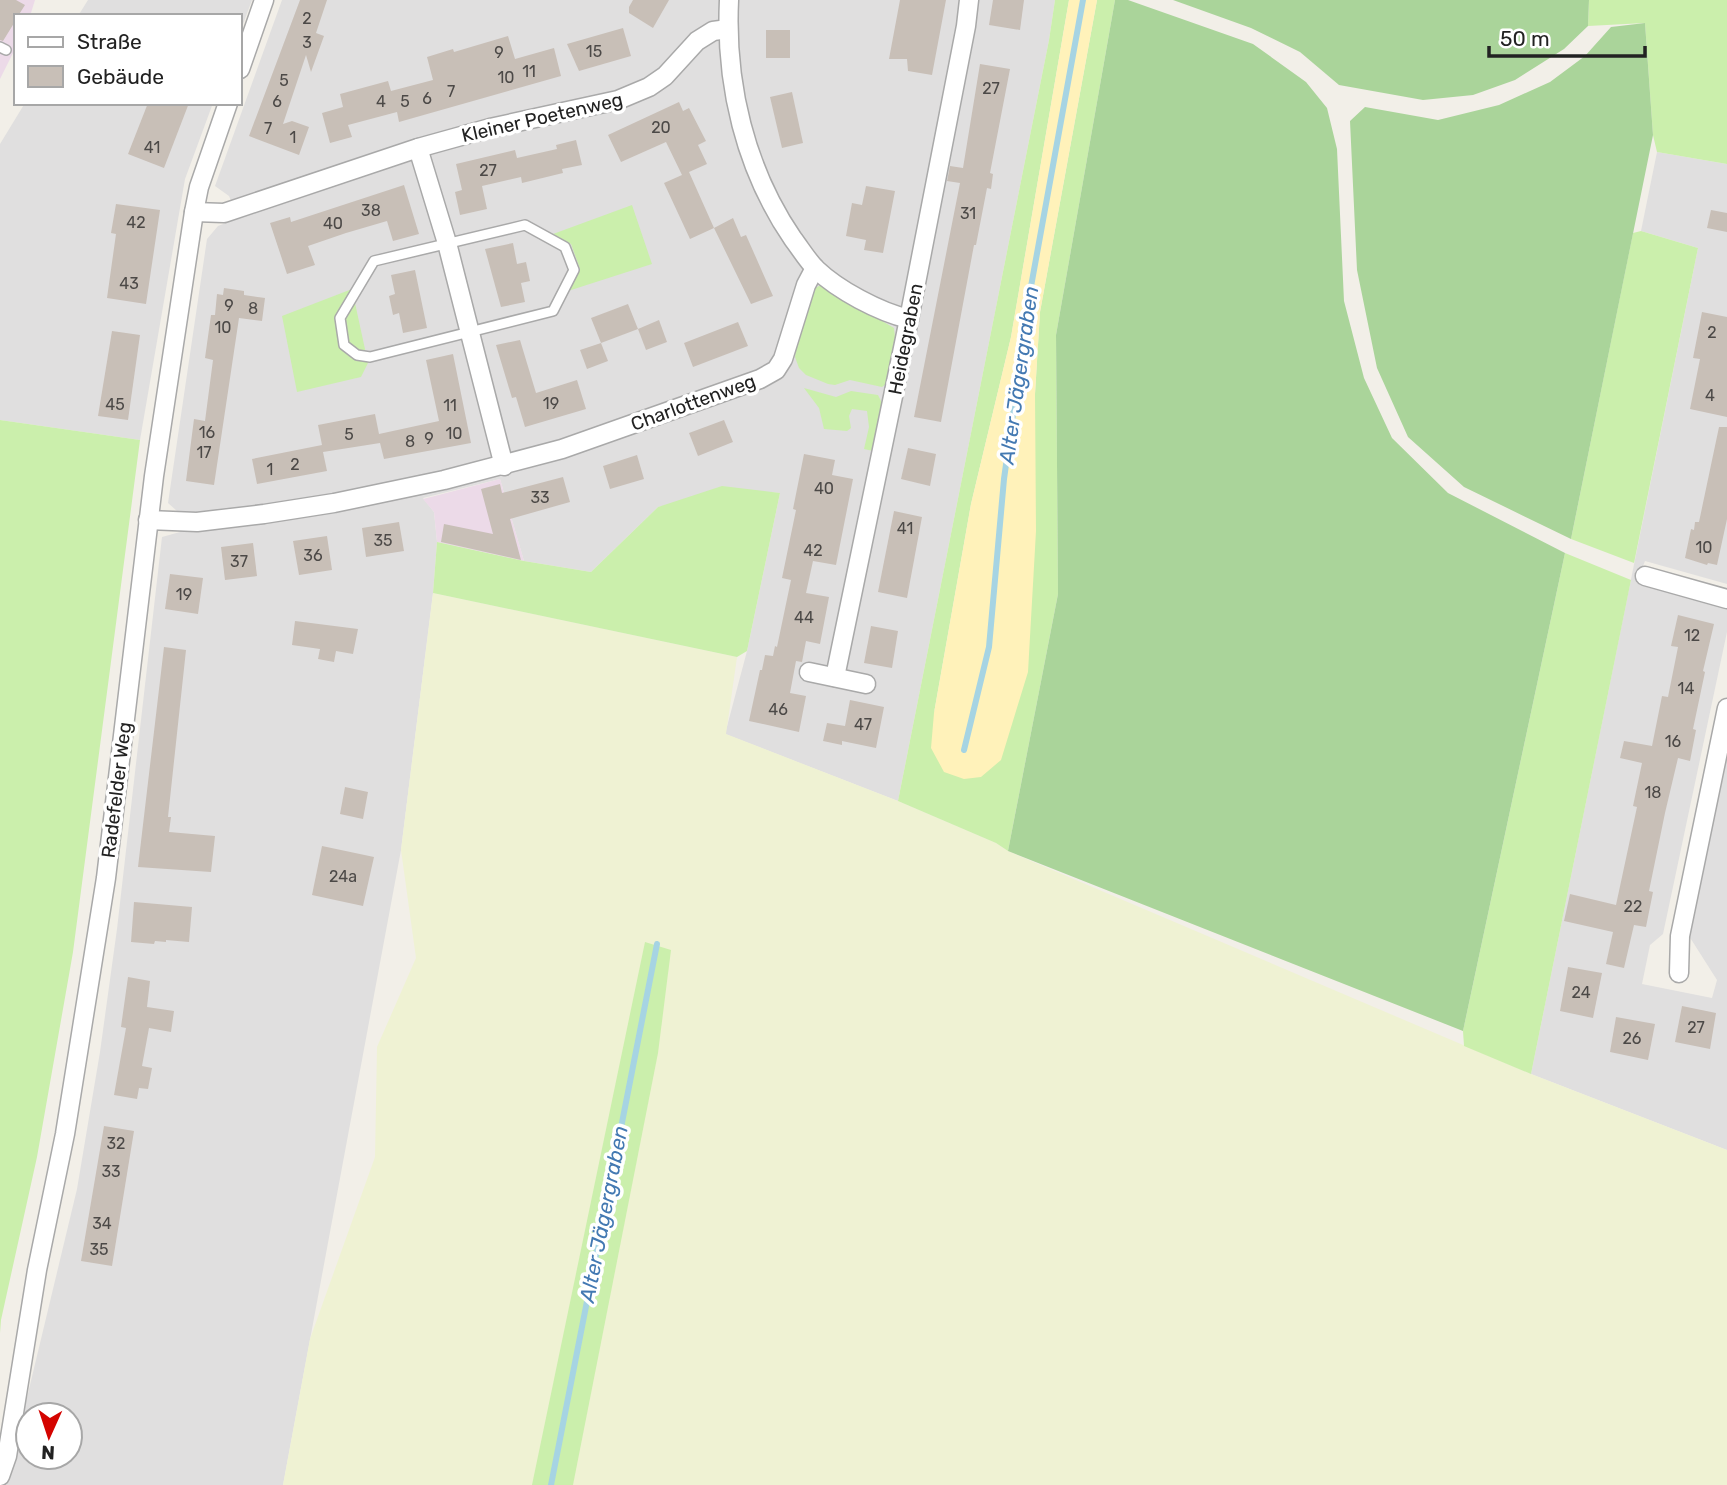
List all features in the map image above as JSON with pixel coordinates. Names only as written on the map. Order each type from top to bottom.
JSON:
[{"type":"street","points":[[242,63],[264,0]]},
{"type":"street","points":[[729,0],[728,29],[738,112],[748,151],[778,217],[815,268],[857,297],[889,314],[909,319]]},
{"type":"street","name":"Heidegraben","points":[[835,677],[909,319],[969,0]]},
{"type":"street","name":"Kleiner Poetenweg","points":[[194,212],[224,212],[418,148],[490,128],[589,108],[626,97],[665,76],[697,41],[713,31],[728,29]]},
{"type":"street","name":"Radefelder Weg","points":[[0,1476],[7,1457],[37,1270],[65,1134],[106,878],[148,520],[194,212],[199,187],[227,105]]},
{"type":"street","points":[[418,148],[447,243],[504,466]]},
{"type":"street","name":"Charlottenweg","points":[[148,520],[197,522],[276,513],[346,501],[504,466],[760,379],[776,370],[783,359],[806,285],[815,268]]},
{"type":"street","points":[[1644,576],[1727,599]]},
{"type":"street","points":[[809,672],[866,684]]},
{"type":"street","points":[[1679,973],[1680,936],[1727,708]]},
{"type":"lane","points":[[525,225],[565,247],[574,270],[553,311],[470,332],[370,357],[357,355],[345,345],[340,318],[374,261],[525,225]]},
{"type":"shaded area","points":[[0,0],[35,0],[31,14],[14,14],[14,51],[0,79]]},
{"type":"shaded area","points":[[88,0],[252,0],[242,27],[242,14],[79,14]]},
{"type":"shaded area","points":[[282,0],[1055,0],[898,801],[725,734],[747,651],[780,493],[752,491],[658,507],[591,572],[524,561],[500,479],[423,498],[434,512],[437,542],[401,850],[283,1485],[6,1485],[14,1452],[14,1471],[84,1471],[84,1401],[26,1401],[77,1189],[117,929],[162,537],[180,532],[177,511],[168,503],[207,239],[218,226],[238,218],[229,196],[215,186]]},
{"type":"shaded area","points":[[24,105],[212,105],[185,179],[140,440],[0,420],[0,144]]},
{"type":"shaded area","points":[[1657,152],[1727,164],[1727,584],[1645,561],[1637,581],[1727,608],[1727,632],[1663,934],[1650,945],[1642,984],[1712,998],[1717,980],[1689,936],[1727,751],[1727,1150],[1531,1074],[1698,248],[1641,231]]},
{"type":"shaded area","points":[[500,479],[524,561],[437,542],[434,512],[423,499]]},
{"type":"green space","points":[[1055,0],[1069,0],[1011,337],[971,504],[934,713],[1035,394],[1040,312],[1097,0],[1115,0],[1056,335],[1058,594],[1008,851],[996,843],[898,801]]},
{"type":"green space","points":[[1115,0],[1128,0],[1253,44],[1306,82],[1327,108],[1337,149],[1344,301],[1364,378],[1392,438],[1448,493],[1565,553],[1463,1031],[1008,851],[1058,594],[1056,335]]},
{"type":"green space","points":[[1173,0],[1589,0],[1588,26],[1564,49],[1515,80],[1473,95],[1423,100],[1339,85],[1300,52],[1251,28]]},
{"type":"green space","points":[[1589,0],[1727,0],[1727,164],[1657,152],[1653,135],[1645,23],[1588,26]]},
{"type":"green space","points":[[1645,23],[1653,135],[1571,539],[1464,487],[1408,437],[1377,368],[1357,270],[1350,121],[1365,107],[1438,120],[1499,105],[1550,82],[1585,56],[1611,27]]},
{"type":"green space","points":[[632,205],[652,264],[568,291],[580,269],[571,244],[553,234]]},
{"type":"green space","points":[[1641,231],[1698,248],[1634,563],[1571,539],[1633,233]]},
{"type":"green space","points":[[821,285],[894,328],[895,337],[886,384],[882,387],[850,380],[835,385],[828,384],[806,375],[799,368],[795,357],[798,332],[815,288]]},
{"type":"green space","points":[[352,289],[368,363],[361,377],[297,392],[282,316]]},
{"type":"green space","points":[[804,388],[836,397],[851,391],[878,395],[882,403],[873,451],[864,449],[869,427],[867,411],[852,409],[849,416],[851,428],[847,431],[824,429],[819,408]]},
{"type":"green space","points":[[0,420],[140,440],[73,952],[37,1157],[0,1333]]},
{"type":"green space","points":[[722,486],[780,493],[747,651],[737,657],[433,593],[437,542],[591,572],[658,507]]},
{"type":"green space","points":[[1565,553],[1631,580],[1531,1074],[1464,1046],[1463,1031]]},
{"type":"green space","points":[[433,593],[737,657],[726,734],[898,801],[996,843],[1008,851],[1531,1074],[1727,1150],[1727,1485],[283,1485],[310,1339],[375,1157],[377,1047],[416,958],[401,850]]},
{"type":"green space","points":[[645,942],[671,950],[658,1053],[573,1485],[532,1485]]},
{"type":"sand","points":[[1069,0],[1097,0],[1040,312],[1035,394],[1036,531],[1028,672],[1001,760],[981,777],[964,779],[944,772],[931,748],[934,713],[971,504],[1011,337]]},
{"type":"building","points":[[0,0],[16,0],[25,5],[19,14],[14,14],[14,23],[3,41],[0,40]]},
{"type":"building","points":[[300,0],[327,0],[316,33],[324,36],[311,72],[306,55],[283,124],[292,121],[309,127],[299,155],[249,136]]},
{"type":"building","points":[[633,0],[669,0],[653,28],[629,13]]},
{"type":"building","points":[[900,0],[946,0],[932,75],[908,71],[907,59],[889,59]]},
{"type":"building","points":[[993,0],[1024,0],[1020,30],[989,25]]},
{"type":"building","points":[[623,28],[631,56],[579,71],[567,44]]},
{"type":"building","points":[[766,30],[790,30],[790,58],[766,58]]},
{"type":"building","points":[[508,36],[515,59],[554,48],[561,76],[399,122],[397,112],[348,125],[352,137],[330,143],[322,113],[343,107],[340,94],[388,81],[391,91],[433,80],[427,57]]},
{"type":"building","points":[[980,64],[1010,69],[990,173],[993,174],[991,189],[987,188],[974,245],[941,422],[914,417],[960,183],[947,181],[950,166],[963,168]]},
{"type":"building","points":[[792,92],[803,143],[782,148],[770,97]]},
{"type":"building","points":[[679,102],[683,111],[689,108],[706,141],[698,145],[707,164],[689,172],[714,228],[690,239],[664,183],[682,175],[666,142],[621,162],[608,135]]},
{"type":"building","points":[[147,105],[188,105],[164,168],[128,154]]},
{"type":"building","points":[[576,140],[582,165],[562,169],[563,173],[522,183],[521,177],[482,186],[487,209],[460,215],[455,192],[462,190],[456,164],[515,150],[517,158],[557,149],[556,145]]},
{"type":"building","points":[[404,185],[419,234],[393,241],[387,221],[346,233],[308,246],[315,265],[287,274],[270,223],[290,217],[291,222]]},
{"type":"building","points":[[866,186],[895,191],[883,253],[864,250],[866,240],[846,236],[852,203],[862,205]]},
{"type":"building","points":[[116,204],[160,210],[146,304],[107,298],[116,234],[111,233]]},
{"type":"building","points":[[1711,210],[1727,213],[1727,232],[1707,228]]},
{"type":"building","points":[[733,218],[741,237],[746,235],[773,296],[751,304],[714,228]]},
{"type":"building","points":[[513,243],[517,264],[526,262],[530,281],[521,283],[525,302],[501,307],[485,249]]},
{"type":"building","points":[[415,270],[427,328],[403,333],[399,313],[393,315],[389,296],[395,294],[391,275]]},
{"type":"building","points":[[224,288],[265,298],[262,321],[239,318],[214,485],[186,481],[194,419],[205,421],[213,360],[205,358],[211,315],[215,315],[217,294],[223,295]]},
{"type":"building","points":[[628,304],[638,329],[601,343],[591,318]]},
{"type":"building","points":[[1702,312],[1727,317],[1727,417],[1690,409],[1700,359],[1693,358]]},
{"type":"building","points":[[659,320],[667,342],[646,350],[638,329]]},
{"type":"building","points":[[738,322],[748,346],[693,367],[684,343]]},
{"type":"building","points":[[112,331],[140,335],[128,420],[98,416]]},
{"type":"building","points":[[520,340],[536,393],[577,380],[586,409],[525,427],[516,397],[512,398],[496,345]]},
{"type":"building","points":[[601,343],[608,361],[587,369],[580,350]]},
{"type":"building","points":[[453,354],[471,443],[384,459],[380,443],[323,452],[327,471],[257,484],[252,459],[322,445],[318,425],[375,414],[379,434],[439,421],[426,360]]},
{"type":"building","points":[[724,420],[733,442],[698,456],[689,433]]},
{"type":"building","points":[[1719,427],[1727,427],[1727,519],[1717,565],[1707,565],[1685,558],[1691,529],[1694,530],[1695,522],[1699,522]]},
{"type":"building","points":[[908,448],[936,454],[930,486],[901,479]]},
{"type":"building","points":[[804,454],[835,460],[832,475],[853,479],[836,565],[813,561],[806,593],[829,597],[820,644],[806,641],[802,662],[796,661],[790,693],[806,696],[799,732],[749,721],[765,655],[773,656],[775,646],[777,647],[791,580],[782,578]]},
{"type":"building","points":[[637,455],[644,479],[610,489],[603,466]]},
{"type":"building","points":[[563,477],[570,502],[510,519],[521,560],[441,542],[444,524],[493,534],[481,489],[500,484],[502,493]]},
{"type":"building","points":[[894,511],[922,517],[907,598],[878,592]]},
{"type":"building","points":[[399,522],[404,551],[366,557],[362,528]]},
{"type":"building","points":[[327,536],[332,570],[299,575],[293,541]]},
{"type":"building","points":[[253,543],[257,576],[225,580],[221,547]]},
{"type":"building","points":[[170,574],[203,578],[198,614],[165,609]]},
{"type":"building","points":[[1678,615],[1714,624],[1703,671],[1705,672],[1693,729],[1696,730],[1690,761],[1678,758],[1649,891],[1653,892],[1646,927],[1634,925],[1624,968],[1606,964],[1613,932],[1564,921],[1570,894],[1616,905],[1637,807],[1633,806],[1642,763],[1620,758],[1624,741],[1652,746],[1662,696],[1668,697],[1678,647],[1671,646]]},
{"type":"building","points":[[295,621],[358,629],[353,654],[336,651],[334,662],[318,659],[320,649],[292,645]]},
{"type":"building","points":[[871,626],[898,631],[892,668],[864,663]]},
{"type":"building","points":[[164,647],[186,650],[168,817],[171,817],[169,832],[215,836],[211,872],[138,867]]},
{"type":"building","points":[[850,700],[884,707],[876,748],[842,741],[842,745],[823,741],[827,723],[845,726]]},
{"type":"building","points":[[345,787],[368,792],[363,819],[340,814]]},
{"type":"building","points":[[322,846],[374,857],[363,906],[312,895]]},
{"type":"building","points":[[134,902],[192,907],[189,942],[131,942]]},
{"type":"building","points":[[1568,967],[1602,973],[1593,1018],[1560,1011]]},
{"type":"building","points":[[128,977],[150,981],[147,1007],[174,1011],[171,1032],[149,1028],[142,1066],[152,1068],[148,1089],[139,1088],[137,1099],[114,1095],[126,1028],[121,1027]]},
{"type":"building","points":[[1682,1006],[1716,1013],[1710,1049],[1675,1042]]},
{"type":"building","points":[[1616,1017],[1655,1024],[1648,1060],[1610,1052]]},
{"type":"building","points":[[104,1126],[134,1131],[112,1266],[81,1261]]},
{"type":"waterway","name":"Alter Jägergraben","points":[[964,750],[989,647],[1004,479],[1030,292],[1083,0]]},
{"type":"waterway","name":"Alter Jägergraben","points":[[551,1485],[657,944]]}]
